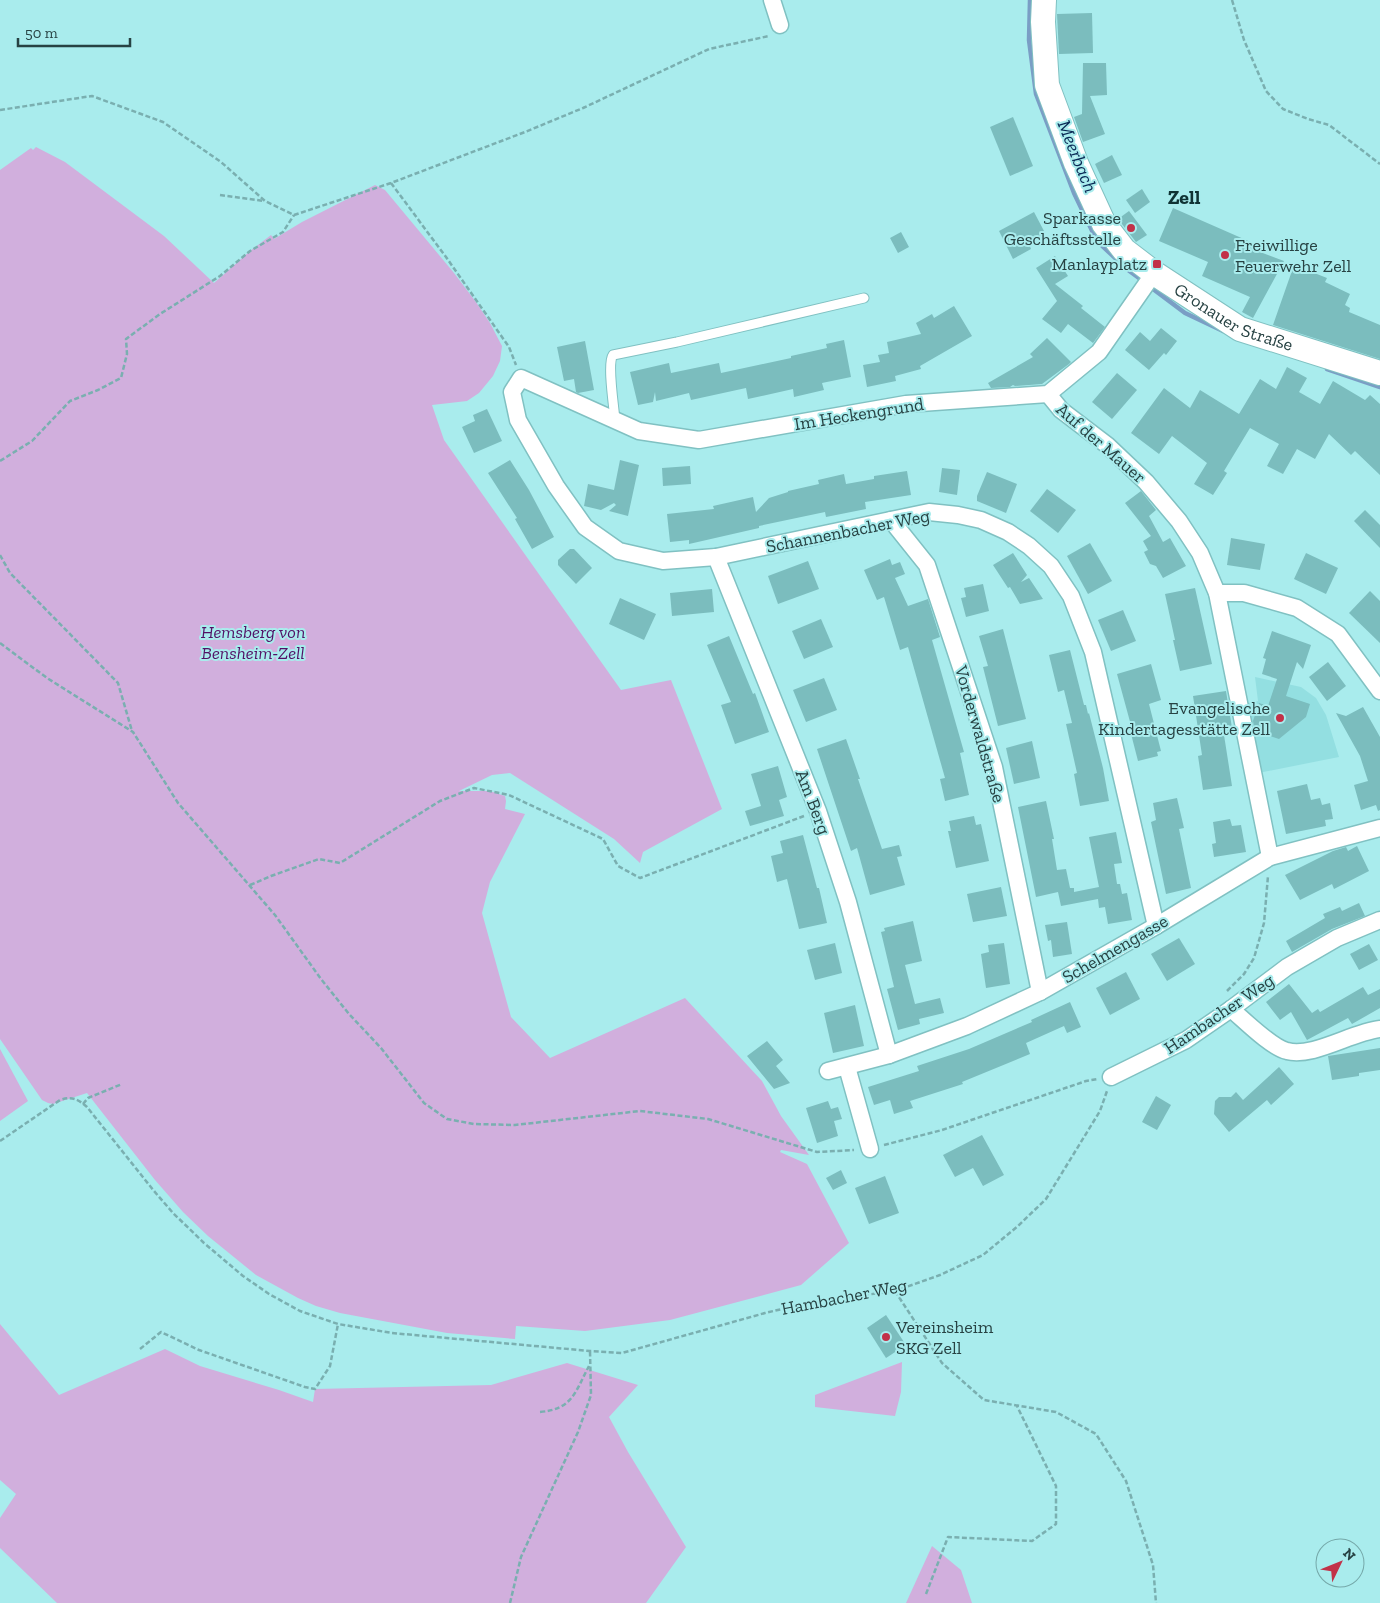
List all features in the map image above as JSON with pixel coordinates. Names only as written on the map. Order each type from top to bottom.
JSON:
[{"type":"street","points":[[772,0],[780,25]]},
{"type":"street","name":"Gronauer Straße","points":[[1044,0],[1043,22],[1047,85],[1076,163],[1104,224],[1149,281],[1240,329],[1380,373]]},
{"type":"street","points":[[1048,394],[1099,352],[1149,281]]},
{"type":"street","name":"Im Heckengrund","points":[[521,378],[639,431],[698,440],[906,404],[1048,394]]},
{"type":"street","name":"Schannenbacher Weg","points":[[521,378],[512,392],[518,420],[556,486],[585,527],[619,551],[663,561],[716,557],[929,512],[981,520],[1008,532],[1029,546],[1051,566],[1071,596],[1093,652],[1156,926]]},
{"type":"street","name":"Auf der Mauer","points":[[1048,394],[1061,410],[1107,445],[1146,482],[1179,520],[1200,553],[1218,593],[1270,857]]},
{"type":"street","name":"Vorderwaldstraße","points":[[891,520],[927,566],[994,767],[1040,992]]},
{"type":"street","name":"Am Berg","points":[[716,557],[818,811],[848,902],[889,1054]]},
{"type":"street","points":[[1218,593],[1244,593],[1297,608],[1338,634],[1380,691]]},
{"type":"street","name":"Schelmengasse","points":[[828,1071],[889,1054],[966,1026],[1040,992],[1156,926],[1270,857],[1380,828]]},
{"type":"street","name":"Hambacher Weg","points":[[1111,1077],[1186,1040],[1287,967],[1337,938],[1380,920]]},
{"type":"street","points":[[1231,1009],[1268,1041],[1286,1051],[1310,1052],[1367,1030],[1380,1029]]},
{"type":"street","points":[[847,1067],[870,1149]]},
{"type":"lane","points":[[615,420],[611,356],[616,353],[677,342],[864,298]]},
{"type":"path","points":[[1232,0],[1244,40],[1266,90],[1283,109],[1328,125],[1380,164]]},
{"type":"path","points":[[0,461],[32,440],[70,400],[98,390],[121,378],[127,354],[126,339],[214,280],[250,251],[283,232],[294,215],[391,183],[583,108],[709,49],[771,36],[780,25]]},
{"type":"path","points":[[0,110],[92,96],[163,122],[221,162],[265,201],[294,215]]},
{"type":"path","points":[[391,183],[509,347],[521,378]]},
{"type":"path","points":[[220,195],[265,201]]},
{"type":"path","points":[[0,555],[10,573],[118,683],[133,732],[178,803],[275,915],[321,980],[381,1048],[424,1103],[448,1119],[474,1124],[514,1125],[640,1111],[708,1119],[817,1152],[870,1149],[942,1130],[1086,1081],[1111,1077]]},
{"type":"path","points":[[0,644],[47,678],[133,732]]},
{"type":"path","points":[[250,885],[320,859],[340,863],[440,801],[474,788],[509,796],[603,839],[618,866],[640,878],[818,811]]},
{"type":"path","points":[[1225,993],[1244,974],[1254,958],[1264,923],[1270,857]]},
{"type":"path","name":"Hambacher Weg","points":[[83,1104],[173,1213],[243,1276],[268,1294],[300,1311],[338,1324],[401,1334],[622,1353],[765,1313],[812,1302],[895,1291],[940,1275],[983,1255],[1018,1226],[1046,1199],[1100,1111],[1111,1077]]},
{"type":"path","points":[[0,1141],[60,1100],[68,1097],[83,1104],[88,1098],[122,1084]]},
{"type":"path","points":[[895,1291],[942,1363],[984,1400],[1056,1412],[1096,1434],[1126,1481],[1153,1565],[1156,1603]]},
{"type":"path","points":[[140,1349],[161,1332],[199,1350],[305,1388],[315,1389],[330,1366],[338,1324]]},
{"type":"path","points":[[510,1603],[521,1557],[578,1432],[591,1395],[590,1351]]},
{"type":"path","points":[[540,1412],[552,1411],[567,1403],[574,1395],[590,1365]]},
{"type":"path","points":[[926,1594],[948,1537],[1032,1541],[1056,1524],[1056,1486],[1017,1406]]},
{"type":"shaded area","points":[[1255,677],[1301,687],[1316,698],[1326,715],[1339,757],[1258,773],[1243,704],[1258,701]]},
{"type":"green space","name":"Hemsberg von Bensheim-Zell","points":[[36,147],[65,162],[164,236],[214,283],[271,235],[274,239],[302,222],[375,185],[385,190],[476,302],[502,346],[500,361],[493,376],[479,393],[467,401],[432,405],[444,440],[621,690],[671,680],[722,809],[643,852],[640,863],[614,839],[510,773],[492,775],[459,791],[490,791],[505,796],[505,809],[525,814],[490,882],[482,913],[511,1017],[550,1058],[685,998],[762,1081],[781,1116],[809,1155],[781,1150],[780,1152],[807,1164],[849,1243],[801,1285],[670,1320],[585,1331],[516,1326],[515,1339],[447,1333],[340,1313],[316,1306],[256,1275],[208,1236],[183,1212],[155,1180],[87,1093],[53,1104],[42,1100],[0,1039],[0,170],[31,148],[33,150]]},
{"type":"green space","points":[[0,1049],[28,1101],[0,1121]]},
{"type":"green space","points":[[0,1324],[59,1395],[165,1349],[200,1366],[313,1402],[315,1389],[491,1385],[567,1363],[638,1385],[609,1417],[686,1547],[646,1603],[57,1603],[0,1548],[0,1518],[16,1494],[0,1480]]},
{"type":"green space","points":[[902,1362],[901,1392],[895,1416],[815,1407],[815,1395]]},
{"type":"green space","points":[[932,1546],[961,1570],[972,1603],[906,1603]]},
{"type":"building","points":[[1092,13],[1093,53],[1059,54],[1057,14]]},
{"type":"building","points":[[1083,63],[1106,63],[1107,95],[1090,96],[1105,134],[1083,142],[1074,117],[1082,114]]},
{"type":"building","points":[[1013,117],[1033,166],[1010,176],[990,127]]},
{"type":"building","points":[[1112,155],[1122,175],[1104,183],[1095,164]]},
{"type":"building","points":[[1142,189],[1150,202],[1135,213],[1126,200]]},
{"type":"building","name":"Freiwillige Feuerwehr Zell","points":[[1173,208],[1262,247],[1260,252],[1284,261],[1253,318],[1242,312],[1250,297],[1202,276],[1208,262],[1159,241]]},
{"type":"building","name":"Sparkasse Geschäftsstelle","points":[[1129,211],[1147,235],[1136,242],[1118,219]]},
{"type":"building","points":[[1034,212],[1044,231],[1044,236],[1029,244],[1031,249],[1013,259],[999,231]]},
{"type":"building","points":[[901,232],[909,247],[898,253],[890,238]]},
{"type":"building","points":[[1055,256],[1068,276],[1055,284],[1083,306],[1081,308],[1105,327],[1093,343],[1068,324],[1061,333],[1042,319],[1057,301],[1036,268]]},
{"type":"building","points":[[1294,265],[1327,278],[1325,282],[1350,294],[1345,305],[1350,308],[1349,312],[1380,325],[1380,359],[1273,325]]},
{"type":"building","points":[[954,306],[972,336],[920,366],[921,369],[895,376],[896,381],[867,387],[863,365],[880,362],[878,355],[889,353],[887,342],[921,334],[916,323],[932,314],[934,318]]},
{"type":"building","points":[[1161,328],[1177,341],[1166,355],[1164,353],[1149,370],[1125,350],[1140,332],[1150,341]]},
{"type":"building","points":[[1047,338],[1071,362],[1069,364],[1042,384],[991,388],[988,383],[1033,357],[1030,354]]},
{"type":"building","points":[[844,340],[851,377],[822,383],[824,390],[794,397],[793,389],[748,399],[746,388],[691,400],[689,393],[656,401],[655,392],[653,402],[638,405],[630,372],[669,363],[671,373],[719,363],[721,373],[791,358],[791,356],[827,348],[826,344]]},
{"type":"building","points":[[585,341],[594,390],[578,393],[576,392],[574,379],[564,381],[557,347]]},
{"type":"building","points":[[1287,367],[1307,378],[1299,392],[1320,404],[1333,381],[1365,400],[1370,395],[1380,404],[1380,475],[1355,451],[1351,455],[1329,434],[1315,459],[1297,449],[1283,474],[1267,466],[1279,444],[1250,428],[1224,471],[1227,473],[1213,495],[1194,484],[1207,463],[1172,436],[1159,454],[1131,433],[1164,388],[1190,408],[1200,390],[1239,414],[1260,379],[1276,389]]},
{"type":"building","points":[[1117,373],[1137,390],[1112,419],[1092,402]]},
{"type":"building","points":[[487,409],[502,441],[474,453],[462,427],[475,421],[473,415]]},
{"type":"building","points":[[510,460],[529,490],[554,537],[532,549],[515,519],[517,518],[488,473]]},
{"type":"building","points":[[620,460],[639,465],[628,516],[609,511],[616,505],[614,503],[601,510],[584,506],[588,484],[614,490]]},
{"type":"building","points":[[690,466],[691,484],[663,486],[662,468]]},
{"type":"building","points":[[942,468],[960,470],[957,495],[939,492]]},
{"type":"building","points":[[907,471],[911,495],[865,502],[866,509],[826,517],[825,512],[689,544],[689,540],[670,542],[667,514],[714,509],[713,506],[753,497],[756,512],[769,498],[788,491],[819,484],[818,480],[844,474],[846,484],[874,479],[874,476]]},
{"type":"building","points":[[987,472],[1017,484],[1006,513],[977,501],[977,496]]},
{"type":"building","points":[[1047,489],[1076,510],[1058,533],[1030,511]]},
{"type":"building","points":[[1141,491],[1156,510],[1149,516],[1163,542],[1170,538],[1186,566],[1163,578],[1156,566],[1150,564],[1144,552],[1148,550],[1143,541],[1151,536],[1125,503]]},
{"type":"building","points":[[1365,510],[1380,525],[1380,548],[1354,521]]},
{"type":"building","points":[[1231,538],[1265,544],[1260,570],[1227,565]]},
{"type":"building","points":[[1090,543],[1112,581],[1088,594],[1067,556]]},
{"type":"building","points":[[570,549],[574,549],[592,568],[576,584],[558,565],[558,560]]},
{"type":"building","points":[[1013,553],[1027,575],[1021,582],[1029,578],[1043,599],[1020,604],[993,565]]},
{"type":"building","points":[[1306,553],[1338,568],[1326,594],[1294,579]]},
{"type":"building","points":[[890,559],[892,565],[900,562],[905,574],[895,578],[908,606],[928,599],[940,637],[932,640],[964,752],[960,753],[969,795],[945,801],[940,779],[945,778],[908,647],[900,650],[884,597],[877,600],[864,570]]},
{"type":"building","points":[[808,561],[819,589],[778,604],[768,576]]},
{"type":"building","points":[[983,584],[989,611],[966,617],[961,598],[966,597],[964,588]]},
{"type":"building","points":[[1195,588],[1212,664],[1180,671],[1165,594]]},
{"type":"building","points":[[712,589],[714,612],[672,616],[670,593]]},
{"type":"building","points":[[1370,591],[1380,601],[1380,643],[1349,613]]},
{"type":"building","points":[[620,598],[656,614],[644,640],[609,624]]},
{"type":"building","points":[[1123,610],[1136,641],[1111,651],[1098,620]]},
{"type":"building","points":[[821,619],[833,647],[804,659],[792,631]]},
{"type":"building","points":[[1003,629],[1026,719],[998,726],[983,667],[988,666],[979,636]]},
{"type":"building","points":[[1272,631],[1311,645],[1303,669],[1297,662],[1286,696],[1310,704],[1306,717],[1279,739],[1255,731],[1253,721],[1259,703],[1268,706],[1277,679],[1262,674],[1266,659],[1263,658]]},
{"type":"building","points":[[729,636],[753,694],[755,693],[769,732],[735,744],[721,705],[731,702],[707,645]]},
{"type":"building","points":[[1070,650],[1084,705],[1086,705],[1089,713],[1109,801],[1080,806],[1074,774],[1077,773],[1066,724],[1072,723],[1064,690],[1058,692],[1049,655]]},
{"type":"building","points":[[1328,662],[1346,686],[1327,701],[1309,677]]},
{"type":"building","points":[[1151,664],[1161,700],[1149,704],[1161,751],[1157,752],[1158,756],[1138,761],[1130,730],[1132,729],[1117,674]]},
{"type":"building","points":[[824,678],[837,710],[806,722],[793,690]]},
{"type":"building","points":[[1226,691],[1233,734],[1224,735],[1232,786],[1203,790],[1198,756],[1202,755],[1193,696]]},
{"type":"building","points":[[1363,707],[1380,737],[1380,810],[1378,811],[1376,805],[1361,810],[1354,785],[1368,781],[1360,756],[1336,713],[1346,716]]},
{"type":"building","points":[[846,739],[882,849],[899,845],[902,856],[897,857],[905,885],[870,895],[857,848],[851,851],[817,749]]},
{"type":"building","points":[[1032,741],[1040,778],[1014,784],[1006,748]]},
{"type":"building","points":[[778,766],[787,797],[779,800],[784,816],[750,826],[745,811],[761,806],[751,774]]},
{"type":"building","points":[[1307,784],[1311,800],[1320,798],[1322,805],[1330,803],[1333,819],[1325,820],[1326,826],[1286,834],[1277,791]]},
{"type":"building","points":[[1177,798],[1184,828],[1179,829],[1191,888],[1166,894],[1151,822],[1156,820],[1153,803]]},
{"type":"building","points":[[1046,801],[1054,839],[1052,839],[1057,870],[1066,869],[1070,888],[1074,888],[1074,892],[1099,887],[1089,837],[1116,832],[1122,863],[1114,864],[1117,884],[1120,884],[1122,894],[1127,893],[1132,920],[1108,924],[1105,907],[1099,908],[1098,899],[1061,906],[1058,892],[1036,897],[1018,807]]},
{"type":"building","points":[[974,816],[976,825],[981,824],[989,861],[956,868],[948,831],[951,831],[949,821]]},
{"type":"building","points":[[1230,819],[1232,826],[1241,825],[1246,852],[1214,857],[1212,844],[1216,843],[1213,822]]},
{"type":"building","points":[[803,835],[827,923],[799,929],[787,879],[777,882],[771,856],[783,853],[780,841]]},
{"type":"building","points":[[1357,846],[1369,871],[1334,889],[1332,884],[1300,900],[1285,875],[1333,851],[1346,847],[1348,851]]},
{"type":"building","points":[[1001,887],[1007,916],[973,922],[967,894]]},
{"type":"building","points":[[1359,903],[1365,916],[1332,929],[1292,952],[1286,941],[1325,918],[1323,914],[1340,907],[1342,911]]},
{"type":"building","points":[[913,921],[922,961],[905,965],[915,1004],[940,998],[944,1013],[919,1019],[920,1024],[898,1030],[887,989],[894,987],[881,932],[885,931],[884,928]]},
{"type":"building","points":[[1067,922],[1072,954],[1053,957],[1051,940],[1048,941],[1045,925]]},
{"type":"building","points":[[1179,938],[1195,964],[1167,981],[1151,954]]},
{"type":"building","points":[[835,943],[842,973],[815,980],[807,950]]},
{"type":"building","points":[[1004,943],[1010,984],[986,988],[981,954],[989,952],[988,945]]},
{"type":"building","points":[[1369,944],[1378,960],[1359,970],[1350,954]]},
{"type":"building","points":[[1126,972],[1140,999],[1110,1015],[1096,988]]},
{"type":"building","points":[[1289,984],[1312,1013],[1318,1009],[1320,1012],[1363,987],[1368,995],[1380,989],[1380,1008],[1352,1024],[1348,1018],[1307,1040],[1291,1012],[1280,1020],[1266,1002]]},
{"type":"building","points":[[1070,1002],[1081,1027],[1067,1033],[1064,1026],[1026,1043],[1030,1054],[962,1082],[963,1084],[910,1101],[913,1108],[894,1114],[890,1100],[874,1105],[868,1087],[919,1071],[917,1066],[969,1049],[1032,1022],[1031,1020]]},
{"type":"building","points":[[855,1005],[864,1046],[833,1053],[824,1013]]},
{"type":"building","points":[[767,1041],[783,1060],[776,1066],[790,1083],[774,1089],[747,1056]]},
{"type":"building","points":[[1380,1048],[1380,1070],[1359,1073],[1359,1076],[1332,1080],[1328,1056]]},
{"type":"building","points":[[1279,1067],[1294,1084],[1271,1105],[1267,1100],[1229,1132],[1214,1114],[1215,1101],[1219,1097],[1231,1097],[1236,1092],[1243,1100]]},
{"type":"building","points":[[1156,1096],[1171,1105],[1157,1130],[1142,1122]]},
{"type":"building","points":[[828,1101],[831,1109],[838,1107],[842,1119],[834,1121],[838,1136],[817,1143],[806,1108]]},
{"type":"building","points":[[982,1135],[1004,1175],[983,1186],[973,1168],[955,1177],[943,1155]]},
{"type":"building","points":[[841,1170],[847,1183],[833,1190],[826,1178]]},
{"type":"building","points":[[885,1176],[899,1213],[869,1224],[855,1188]]},
{"type":"building","name":"Vereinsheim SKG Zell","points":[[886,1315],[906,1345],[886,1358],[867,1328]]},
{"type":"waterway","name":"Meerbach","points":[[1030,0],[1029,40],[1036,94],[1074,193],[1097,241],[1128,270],[1143,281]]},
{"type":"waterway","name":"Meerbach","points":[[1149,286],[1185,313],[1223,331]]},
{"type":"waterway","name":"Meerbach","points":[[1327,369],[1380,387]]},
{"type":"place","name":"Sparkasse Geschäftsstelle","points":[[1131,228]]},
{"type":"place","name":"Freiwillige Feuerwehr Zell","points":[[1225,255]]},
{"type":"place","name":"Manlayplatz","points":[[1157,264]]},
{"type":"place","name":"Evangelische Kindertagesstätte Zell","points":[[1280,718]]},
{"type":"place","name":"Vereinsheim SKG Zell","points":[[886,1337]]},
{"type":"district","name":"Zell","points":[[1184,197]]}]
